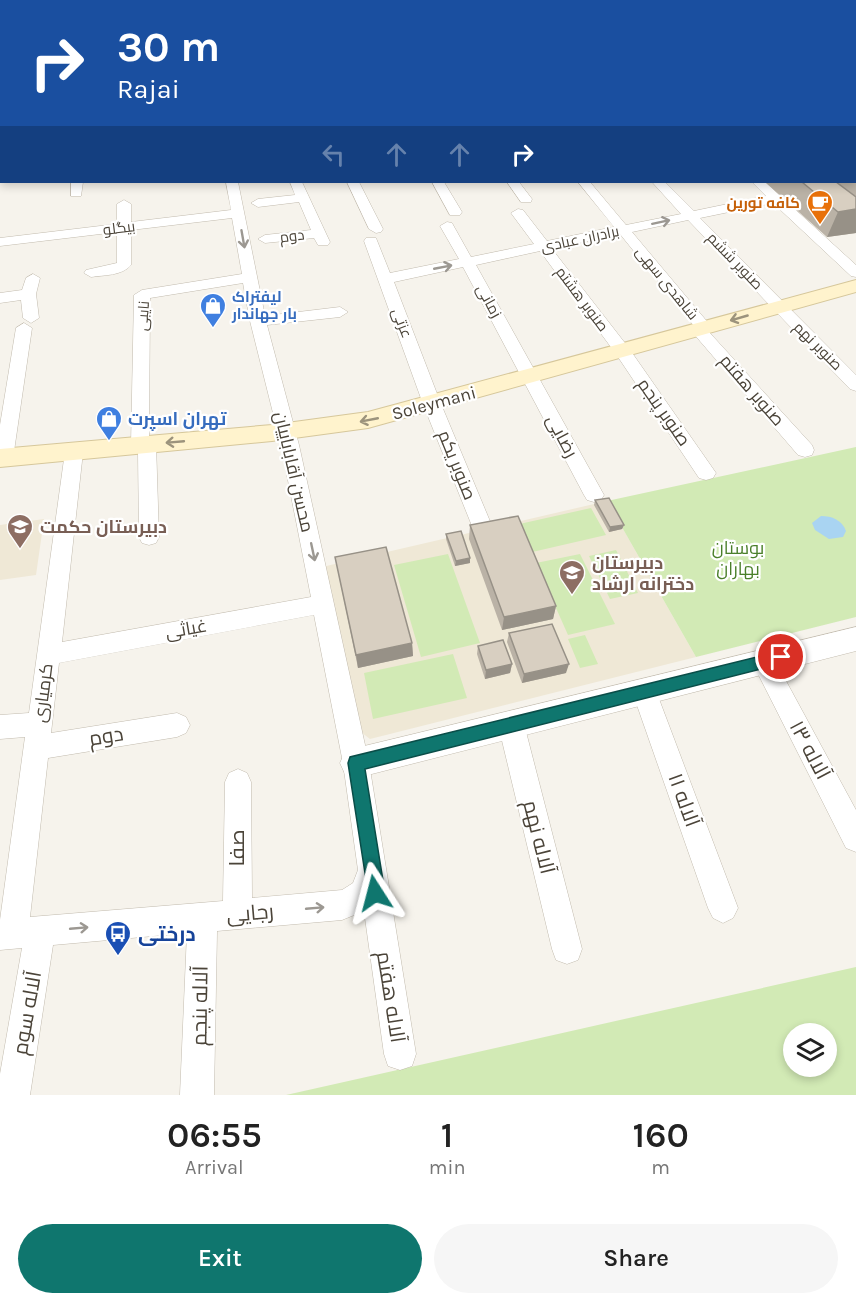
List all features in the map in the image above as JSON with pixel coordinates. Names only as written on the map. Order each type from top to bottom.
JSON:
[{"type":"main road","name":"Soleymani","points":[[2,458],[286,432],[368,420],[856,286]]},
{"type":"street","name":"محسن آقاباباییان","points":[[232,183],[258,321],[286,432],[356,763]]},
{"type":"street","name":"دوم","points":[[265,239],[321,238],[296,183]]},
{"type":"street","name":"عزتی","points":[[353,183],[374,235],[385,279],[432,404]]},
{"type":"street","points":[[439,183],[455,212]]},
{"type":"street","points":[[514,183],[526,199]]},
{"type":"street","name":"شاهدی سهی","points":[[585,183],[701,329]]},
{"type":"street","name":"صنوبر ششم","points":[[658,183],[779,307]]},
{"type":"street","points":[[759,183],[856,273]]},
{"type":"street","points":[[258,203],[302,198]]},
{"type":"street","name":"برادران عبادی","points":[[385,279],[776,198]]},
{"type":"street","points":[[91,273],[123,267],[124,204]]},
{"type":"street","name":"بیگلو","points":[[0,242],[238,213]]},
{"type":"street","name":"صنوبر هشتم","points":[[518,213],[622,351]]},
{"type":"street","name":"زمانی","points":[[447,226],[531,376]]},
{"type":"street","name":"نایبی","points":[[143,445],[142,295],[250,277]]},
{"type":"street","points":[[2,458],[27,323],[28,294],[33,278]]},
{"type":"street","points":[[0,298],[28,294]]},
{"type":"street","name":"صنوبر نهم","points":[[779,307],[856,385]]},
{"type":"street","points":[[258,321],[340,312]]},
{"type":"street","name":"صنوبر هفتم","points":[[701,329],[805,450]]},
{"type":"street","name":"صنوبر پنجم","points":[[622,351],[706,473]]},
{"type":"street","name":"رضایی","points":[[531,376],[594,495]]},
{"type":"street","name":"صنوبر یکم","points":[[432,404],[482,526]]},
{"type":"street","points":[[143,445],[149,537]]},
{"type":"street","name":"کرمیاری","points":[[18,933],[38,736],[74,452]]},
{"type":"street","name":"غیاثی","points":[[48,655],[324,604]]},
{"type":"street","points":[[372,870],[356,763],[856,639]]},
{"type":"street","name":"آلاله ۱۳","points":[[764,662],[856,838]]},
{"type":"street","name":"آلاله ۱۱","points":[[644,691],[723,908]]},
{"type":"street","name":"آلاله نهم","points":[[511,724],[567,949]]},
{"type":"street","name":"دوم","points":[[0,727],[38,736],[177,725]]},
{"type":"street","name":"صفا","points":[[237,782],[237,915]]},
{"type":"street","name":"رجایی","points":[[18,933],[342,905],[353,902],[368,887],[372,870]]},
{"type":"street","name":"آلاله هفتم","points":[[372,870],[400,1054]]},
{"type":"street","name":"آلاله پنجم","points":[[197,1095],[202,918]]},
{"type":"street","name":"آلاله سوم","points":[[13,1095],[18,933]]},
{"type":"shaded area","points":[[607,501],[696,657],[370,739],[353,726],[322,567]]},
{"type":"shaded area","name":"دبیرستان حکمت","points":[[44,519],[36,575],[0,580],[0,525]]},
{"type":"green space","name":"بوستان بهاران","points":[[856,447],[856,617],[696,657],[607,501]]},
{"type":"green space","points":[[591,508],[606,535],[528,553],[515,525]]},
{"type":"green space","points":[[616,550],[638,593],[610,599],[589,556]]},
{"type":"green space","points":[[448,554],[480,643],[421,657],[394,565]]},
{"type":"green space","points":[[580,554],[615,624],[568,635],[536,563]]},
{"type":"green space","points":[[585,635],[598,664],[580,668],[568,639]]},
{"type":"green space","points":[[453,654],[467,698],[373,719],[364,673]]},
{"type":"green space","points":[[856,967],[856,1095],[286,1095]]},
{"type":"water","points":[[821,516],[839,521],[846,531],[843,537],[829,539],[815,530],[812,523]]},
{"type":"building","points":[[803,183],[837,183],[856,197],[856,209],[838,212]]},
{"type":"building","points":[[609,498],[624,525],[610,527],[595,500]]},
{"type":"building","points":[[518,516],[556,606],[504,617],[470,525]]},
{"type":"building","points":[[461,531],[470,558],[456,561],[446,534]]},
{"type":"building","points":[[386,547],[412,643],[356,655],[335,557]]},
{"type":"building","points":[[552,624],[569,664],[524,674],[509,633]]},
{"type":"building","points":[[503,640],[512,664],[486,670],[478,646]]},
{"type":"place","name":"کافه تورین","points":[[820,226]]},
{"type":"place","name":"لیفتراک بار جهاندار","points":[[213,329]]},
{"type":"place","name":"تهران اسپرت","points":[[109,442]]},
{"type":"place","name":"دبیرستان حکمت","points":[[20,550]]},
{"type":"place","name":"دبیرستان دخترانه ارشاد","points":[[572,596]]},
{"type":"place","name":"درختی","points":[[118,957]]},
{"type":"route","points":[[375,893],[356,763],[781,657]]}]
